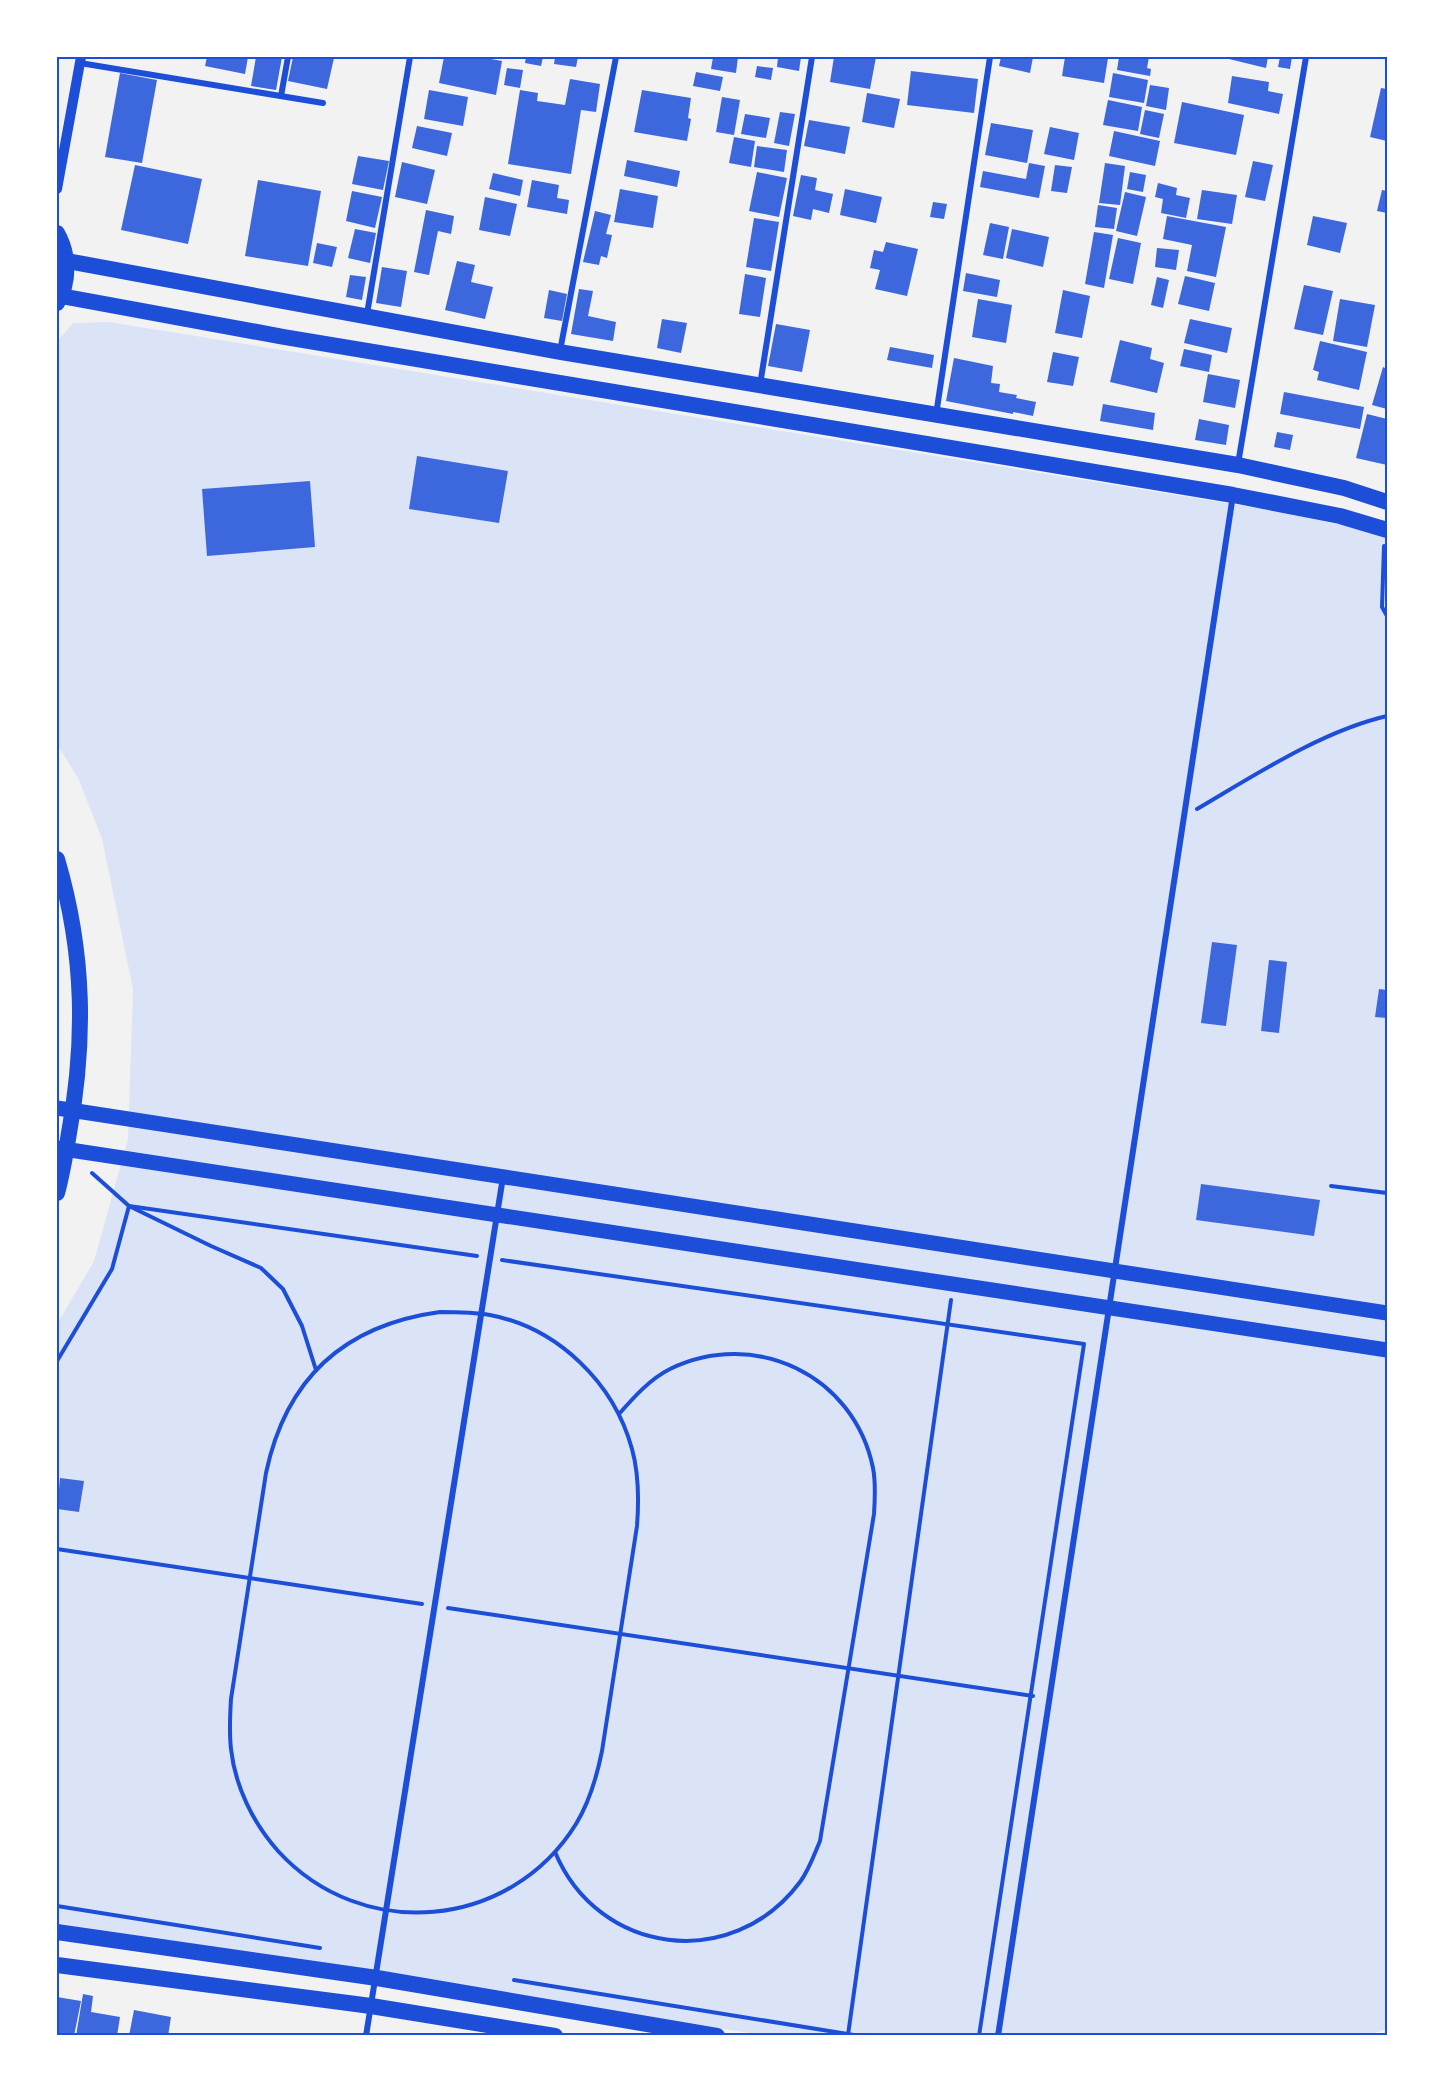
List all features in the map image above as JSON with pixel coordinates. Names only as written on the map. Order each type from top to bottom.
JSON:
[{"type":"highway","points":[[57,233],[62,240],[67,261],[66,279],[59,300],[1233,495],[1340,516],[1386,530]]},
{"type":"highway","points":[[67,261],[560,352],[1238,465],[1344,488],[1387,502]]},
{"type":"highway","points":[[57,860],[67,893],[79,967],[81,1037],[65,1109],[57,1193]]},
{"type":"highway","points":[[57,1932],[377,1978],[717,2036]]},
{"type":"highway","points":[[57,1965],[371,2006],[555,2036]]},
{"type":"main road","points":[[65,1109],[1387,1313]]},
{"type":"main road","points":[[62,1148],[1387,1350]]},
{"type":"street","points":[[281,96],[288,57]]},
{"type":"street","points":[[367,316],[410,57]]},
{"type":"street","points":[[560,352],[616,57]]},
{"type":"street","points":[[759,386],[812,57]]},
{"type":"street","points":[[936,415],[990,57]]},
{"type":"street","points":[[1238,465],[1306,57]]},
{"type":"street","points":[[57,189],[80,60],[323,103]]},
{"type":"street","points":[[998,2036],[1233,495]]},
{"type":"street","points":[[366,2036],[503,1176]]},
{"type":"path","points":[[1386,530],[1382,607],[1387,616]]},
{"type":"path","points":[[1184,817],[1289,756],[1363,721],[1387,716]]},
{"type":"path","points":[[90,1170],[129,1206],[261,1268],[283,1289],[302,1326],[316,1371]]},
{"type":"path","points":[[1331,1186],[1387,1193]]},
{"type":"path","points":[[129,1206],[1084,1344],[979,2036]]},
{"type":"path","points":[[57,1361],[112,1269],[129,1206]]},
{"type":"path","points":[[848,2036],[954,1284]]},
{"type":"path","points":[[555,1852],[573,1886],[588,1902],[614,1922],[645,1935],[666,1940],[710,1939],[731,1934],[770,1913],[801,1881],[820,1841],[874,1514],[873,1470],[868,1448],[847,1409],[832,1392],[815,1379],[776,1359],[732,1354],[710,1356],[688,1362],[668,1370],[650,1383],[633,1397],[619,1414]]},
{"type":"path","points":[[57,1549],[1049,1698]]},
{"type":"shaded area","points":[[109,322],[1269,510],[1347,526],[1387,539],[1387,2029],[1365,2036],[768,2036],[57,1923],[57,1324],[94,1261],[128,1139],[133,989],[102,839],[79,780],[57,744],[57,342],[73,323]]},
{"type":"building","points":[[207,57],[248,57],[245,74],[205,66]]},
{"type":"building","points":[[256,57],[282,57],[276,90],[251,86]]},
{"type":"building","points":[[293,57],[334,58],[327,89],[288,81]]},
{"type":"building","points":[[444,57],[480,57],[502,61],[496,95],[439,83]]},
{"type":"building","points":[[526,57],[543,57],[541,66],[525,63]]},
{"type":"building","points":[[555,57],[578,57],[576,67],[554,64]]},
{"type":"building","points":[[713,57],[738,57],[736,73],[711,69]]},
{"type":"building","points":[[778,57],[801,57],[799,71],[777,67]]},
{"type":"building","points":[[834,57],[876,57],[870,89],[830,82]]},
{"type":"building","points":[[1001,57],[1033,57],[1030,73],[999,66]]},
{"type":"building","points":[[1065,57],[1108,58],[1104,83],[1062,76]]},
{"type":"building","points":[[1119,57],[1149,57],[1147,68],[1151,69],[1150,76],[1117,70]]},
{"type":"building","points":[[1230,57],[1268,57],[1266,68],[1229,59]]},
{"type":"building","points":[[1280,57],[1292,57],[1290,69],[1278,67]]},
{"type":"building","points":[[757,66],[773,68],[771,80],[755,77]]},
{"type":"building","points":[[507,68],[523,70],[520,88],[504,85]]},
{"type":"building","points":[[911,71],[978,79],[974,113],[907,105]]},
{"type":"building","points":[[696,72],[723,77],[720,91],[693,86]]},
{"type":"building","points":[[120,73],[157,80],[142,163],[105,157]]},
{"type":"building","points":[[1113,73],[1148,80],[1144,103],[1109,97]]},
{"type":"building","points":[[1232,76],[1269,82],[1268,91],[1283,94],[1279,114],[1228,103]]},
{"type":"building","points":[[570,79],[600,84],[596,112],[581,110],[571,174],[508,164],[520,90],[538,93],[537,101],[565,105]]},
{"type":"building","points":[[1150,85],[1169,88],[1166,110],[1146,106]]},
{"type":"building","points":[[1381,88],[1387,89],[1387,141],[1370,137]]},
{"type":"building","points":[[429,90],[468,97],[463,126],[424,119]]},
{"type":"building","points":[[642,90],[691,98],[688,118],[691,119],[687,141],[634,132]]},
{"type":"building","points":[[867,93],[900,99],[894,128],[862,122]]},
{"type":"building","points":[[722,97],[740,100],[734,135],[716,132]]},
{"type":"building","points":[[1108,100],[1142,107],[1138,131],[1103,125]]},
{"type":"building","points":[[1182,102],[1244,115],[1236,155],[1174,143]]},
{"type":"building","points":[[1145,110],[1164,114],[1159,138],[1140,134]]},
{"type":"building","points":[[780,112],[795,114],[789,146],[774,143]]},
{"type":"building","points":[[745,114],[770,118],[766,138],[741,134]]},
{"type":"building","points":[[809,120],[850,127],[845,154],[804,146]]},
{"type":"building","points":[[991,123],[1033,130],[1027,163],[985,155]]},
{"type":"building","points":[[417,126],[452,133],[447,156],[412,148]]},
{"type":"building","points":[[1050,127],[1079,133],[1074,160],[1044,154]]},
{"type":"building","points":[[1114,131],[1160,141],[1155,166],[1109,156]]},
{"type":"building","points":[[734,137],[755,141],[751,167],[729,163]]},
{"type":"building","points":[[757,146],[787,150],[784,172],[754,167]]},
{"type":"building","points":[[358,156],[389,161],[383,190],[352,184]]},
{"type":"building","points":[[627,160],[680,171],[677,187],[624,176]]},
{"type":"building","points":[[1253,161],[1273,165],[1265,201],[1245,197]]},
{"type":"building","points":[[402,162],[435,170],[427,204],[395,197]]},
{"type":"building","points":[[1029,163],[1045,166],[1039,198],[980,187],[983,171],[1026,179]]},
{"type":"building","points":[[1105,163],[1125,166],[1120,205],[1099,203]]},
{"type":"building","points":[[135,165],[202,179],[188,244],[121,230]]},
{"type":"building","points":[[1055,165],[1072,167],[1067,193],[1051,191]]},
{"type":"building","points":[[757,172],[787,178],[779,217],[749,211]]},
{"type":"building","points":[[1130,172],[1146,175],[1143,192],[1127,189]]},
{"type":"building","points":[[493,173],[523,180],[520,196],[489,189]]},
{"type":"building","points":[[801,175],[817,178],[815,190],[833,194],[829,213],[813,209],[811,220],[793,216]]},
{"type":"building","points":[[258,180],[321,191],[308,266],[245,256]]},
{"type":"building","points":[[532,180],[559,185],[557,198],[569,200],[567,214],[527,207]]},
{"type":"building","points":[[1158,183],[1177,188],[1176,195],[1190,198],[1186,218],[1161,213],[1163,199],[1155,197]]},
{"type":"building","points":[[620,189],[658,196],[653,228],[614,222]]},
{"type":"building","points":[[845,189],[882,197],[876,223],[840,215]]},
{"type":"building","points":[[1202,190],[1237,195],[1232,224],[1197,219]]},
{"type":"building","points":[[1382,190],[1387,191],[1387,213],[1377,211]]},
{"type":"building","points":[[352,191],[382,197],[375,228],[346,221]]},
{"type":"building","points":[[1125,192],[1146,197],[1137,236],[1116,231]]},
{"type":"building","points":[[485,197],[517,204],[510,236],[479,230]]},
{"type":"building","points":[[933,202],[947,204],[944,219],[930,217]]},
{"type":"building","points":[[1098,205],[1117,208],[1114,229],[1095,227]]},
{"type":"building","points":[[426,210],[454,216],[451,234],[438,231],[429,275],[414,272]]},
{"type":"building","points":[[595,211],[611,215],[606,234],[612,235],[607,258],[601,256],[599,265],[583,262]]},
{"type":"building","points":[[1167,216],[1226,227],[1216,277],[1187,271],[1192,245],[1163,239]]},
{"type":"building","points":[[1313,216],[1347,223],[1340,253],[1307,245]]},
{"type":"building","points":[[754,218],[779,222],[771,271],[746,267]]},
{"type":"building","points":[[990,223],[1009,227],[1003,259],[983,255]]},
{"type":"building","points":[[355,229],[376,233],[370,263],[348,258]]},
{"type":"building","points":[[1012,229],[1049,237],[1043,267],[1006,258]]},
{"type":"building","points":[[1094,232],[1113,235],[1104,288],[1085,284]]},
{"type":"building","points":[[1118,238],[1141,243],[1133,284],[1109,279]]},
{"type":"building","points":[[886,242],[918,249],[907,296],[875,289],[880,270],[870,268],[874,250],[883,252]]},
{"type":"building","points":[[317,243],[337,247],[332,267],[313,263]]},
{"type":"building","points":[[1157,248],[1179,250],[1176,270],[1155,267]]},
{"type":"building","points":[[457,261],[475,265],[471,282],[493,287],[485,319],[445,310]]},
{"type":"building","points":[[382,267],[407,271],[401,307],[376,303]]},
{"type":"building","points":[[966,273],[1000,280],[997,297],[963,291]]},
{"type":"building","points":[[745,274],[766,278],[760,317],[739,314]]},
{"type":"building","points":[[350,275],[366,277],[362,300],[346,297]]},
{"type":"building","points":[[1185,276],[1215,283],[1209,311],[1178,304]]},
{"type":"building","points":[[1157,277],[1169,280],[1163,308],[1151,305]]},
{"type":"building","points":[[1304,285],[1333,291],[1323,335],[1294,329]]},
{"type":"building","points":[[579,289],[593,291],[588,316],[616,322],[613,341],[571,334]]},
{"type":"building","points":[[549,290],[567,294],[562,321],[544,318]]},
{"type":"building","points":[[1063,290],[1090,296],[1082,338],[1055,333]]},
{"type":"building","points":[[978,299],[1012,305],[1006,343],[972,337]]},
{"type":"building","points":[[1340,299],[1375,305],[1367,347],[1333,341]]},
{"type":"building","points":[[662,319],[687,323],[681,353],[657,348]]},
{"type":"building","points":[[1190,319],[1232,328],[1227,353],[1184,343]]},
{"type":"building","points":[[776,324],[810,330],[802,372],[768,366]]},
{"type":"building","points":[[1120,340],[1152,348],[1150,359],[1164,363],[1157,393],[1110,382]]},
{"type":"building","points":[[1320,341],[1367,352],[1359,390],[1317,380],[1319,372],[1313,370]]},
{"type":"building","points":[[890,347],[934,355],[932,368],[887,360]]},
{"type":"building","points":[[1184,349],[1212,355],[1209,372],[1180,366]]},
{"type":"building","points":[[1053,352],[1079,357],[1073,386],[1047,382]]},
{"type":"building","points":[[954,358],[993,366],[991,383],[1000,384],[999,392],[1017,395],[1016,398],[1036,402],[1033,416],[946,401]]},
{"type":"building","points":[[1383,367],[1387,369],[1387,409],[1372,405]]},
{"type":"building","points":[[1208,374],[1240,380],[1235,408],[1203,402]]},
{"type":"building","points":[[1284,392],[1364,407],[1360,429],[1280,414]]},
{"type":"building","points":[[1103,404],[1155,413],[1153,430],[1100,421]]},
{"type":"building","points":[[1367,414],[1387,419],[1387,465],[1356,458]]},
{"type":"building","points":[[1199,419],[1229,425],[1226,445],[1195,440]]},
{"type":"building","points":[[1277,432],[1293,435],[1290,450],[1274,447]]},
{"type":"building","points":[[417,456],[508,471],[499,523],[409,509]]},
{"type":"building","points":[[310,481],[315,547],[207,556],[202,489]]},
{"type":"building","points":[[1212,942],[1237,945],[1226,1026],[1201,1023]]},
{"type":"building","points":[[1269,960],[1287,962],[1279,1033],[1261,1031]]},
{"type":"building","points":[[1379,989],[1387,990],[1387,1018],[1375,1017]]},
{"type":"building","points":[[1201,1184],[1320,1200],[1314,1236],[1196,1220]]},
{"type":"building","points":[[60,1478],[84,1481],[79,1512],[57,1509]]},
{"type":"building","points":[[83,1994],[93,1996],[91,2012],[120,2017],[117,2036],[76,2036]]},
{"type":"building","points":[[57,1997],[81,2001],[74,2036],[57,2036]]},
{"type":"building","points":[[134,2010],[171,2017],[168,2036],[129,2036]]}]
